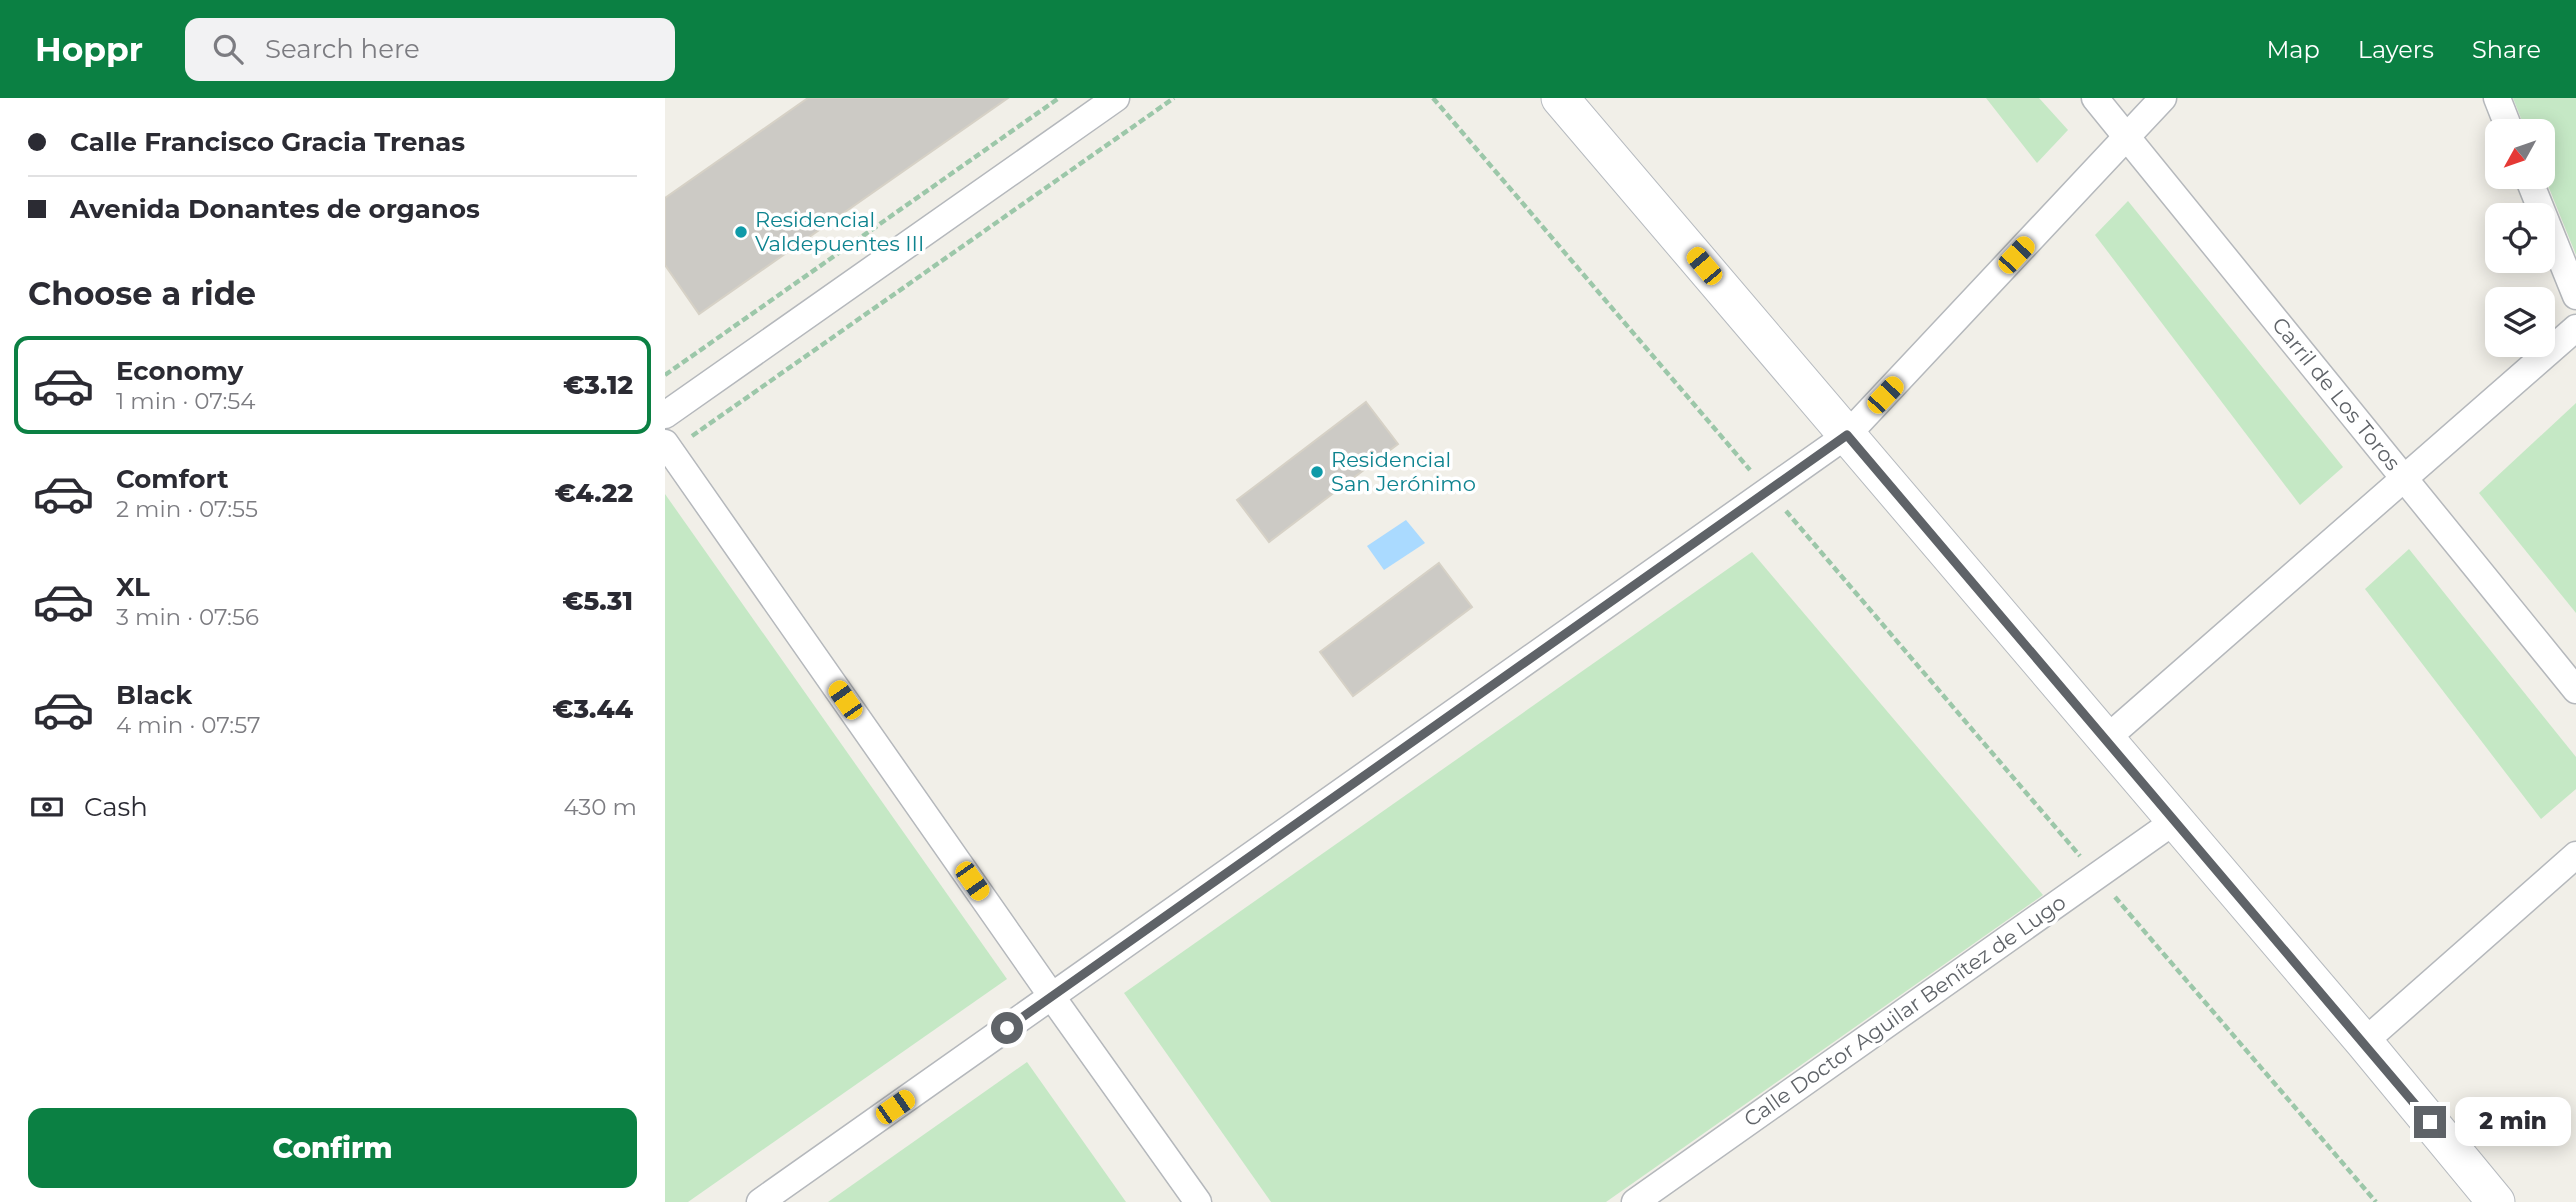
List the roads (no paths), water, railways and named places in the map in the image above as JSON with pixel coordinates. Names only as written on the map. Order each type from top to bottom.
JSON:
[{"type":"street","points":[[665,415],[1116,98]]},
{"type":"street","points":[[1560,98],[2176,820],[2496,1202]]},
{"type":"street","name":"Carril de Los Toros","points":[[2095,98],[2128,135],[2576,690]]},
{"type":"street","points":[[760,1202],[1847,435],[2163,98]]},
{"type":"street","points":[[2497,98],[2505,119]]},
{"type":"street","points":[[2533,189],[2576,296]]},
{"type":"street","points":[[2106,739],[2576,328]]},
{"type":"street","points":[[668,447],[1198,1202]]},
{"type":"street","name":"Calle Doctor Aguilar Benítez de Lugo","points":[[1635,1202],[2176,820]]},
{"type":"street","points":[[2364,1042],[2576,855]]},
{"type":"water","points":[[1406,520],[1425,543],[1384,570],[1367,546]]},
{"type":"place","name":"Residencial Valdepuentes III","points":[[741,232]]},
{"type":"place","name":"Residencial San Jerónimo","points":[[1317,472]]}]
